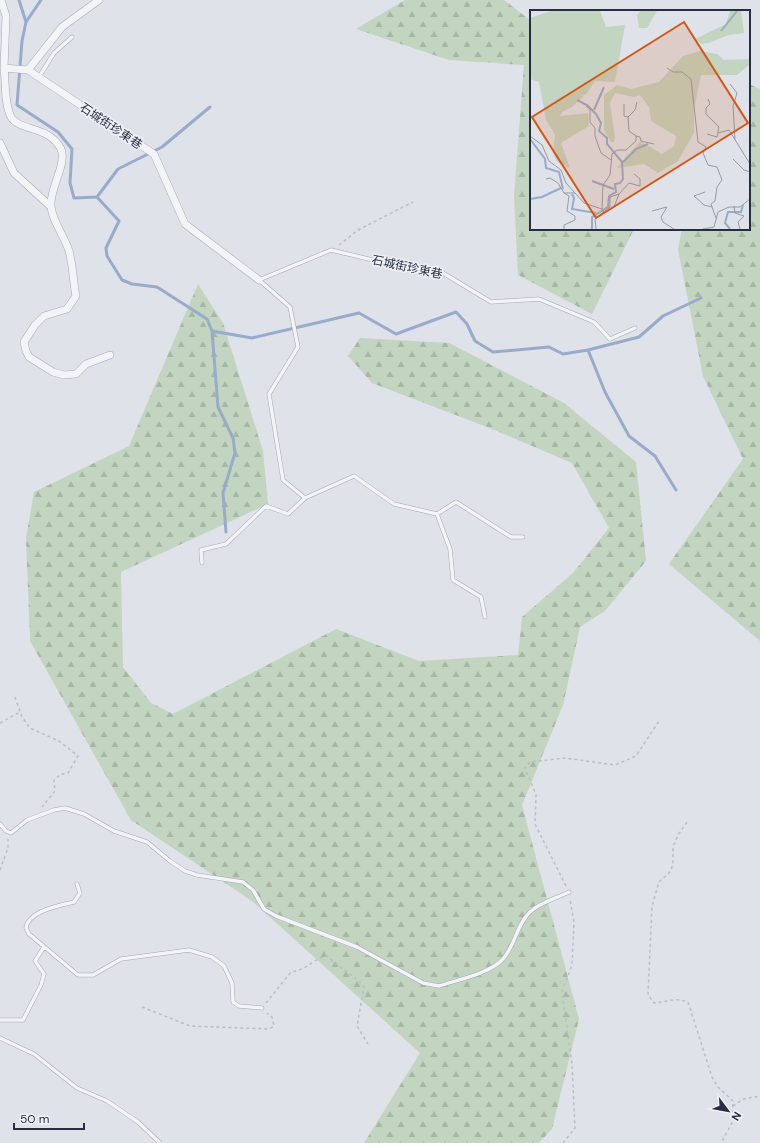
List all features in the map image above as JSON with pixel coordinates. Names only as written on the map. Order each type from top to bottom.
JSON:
[{"type":"street","points":[[1,0],[6,16],[4,68],[8,110],[12,118],[18,123],[50,135],[57,142],[62,151],[62,159],[52,191],[50,206]]},
{"type":"street","points":[[4,68],[28,70],[62,27],[99,0]]},
{"type":"street","name":"石城街珍東巷","points":[[28,70],[154,154],[185,224],[259,280]]},
{"type":"street","points":[[0,142],[14,173],[50,206],[69,250],[76,296],[67,309],[44,316],[35,325],[24,342],[26,351],[35,361],[53,372],[64,375],[76,374],[86,364],[110,355]]},
{"type":"lane","points":[[38,77],[54,53],[72,37]]},
{"type":"lane","points":[[259,280],[331,250]]},
{"type":"lane","name":"石城街珍東巷","points":[[331,250],[394,265],[444,273],[491,302],[539,299],[594,322],[610,340],[635,328]]},
{"type":"lane","name":"石城街珍東巷","points":[[259,280],[290,307],[298,347],[269,394],[283,480],[305,498]]},
{"type":"lane","points":[[202,563],[200,550],[226,544],[266,506],[288,514],[305,498],[354,476],[394,504],[437,514],[456,502],[511,537],[522,537]]},
{"type":"lane","points":[[437,514],[450,549],[453,580],[481,597],[485,617]]},
{"type":"lane","points":[[0,824],[6,831],[11,833],[27,820],[54,810],[65,808],[84,814],[114,831],[147,842],[180,868],[197,875],[243,882],[253,890],[264,909],[276,916],[357,947],[424,983],[434,986],[439,986],[481,972],[498,964],[509,951],[530,911],[568,892]]},
{"type":"lane","points":[[77,884],[80,893],[74,902],[48,908],[30,920],[26,925],[27,932],[78,975],[93,975],[121,959],[171,951],[189,950],[212,957],[224,966],[232,983],[232,999],[239,1006],[262,1008]]},
{"type":"lane","points":[[0,1020],[23,1020],[41,986],[44,974],[35,961],[44,947]]},
{"type":"lane","points":[[0,1038],[34,1054],[77,1088],[113,1106],[138,1122],[160,1143]]},
{"type":"path","points":[[331,250],[358,230],[413,202]]},
{"type":"path","points":[[15,697],[20,712],[30,728],[59,741],[78,756],[68,773],[61,774],[54,780],[55,791],[41,808]]},
{"type":"path","points":[[0,723],[20,712]]},
{"type":"path","points":[[687,822],[678,835],[673,847],[671,871],[659,882],[652,906],[648,995],[654,1003],[665,1002],[676,998],[688,1002],[712,1077],[718,1088],[733,1101],[732,1123],[721,1143]]},
{"type":"path","points":[[0,870],[8,848],[8,833]]},
{"type":"path","points":[[142,1007],[190,1026],[269,1029],[274,1026],[272,1016],[262,1008],[275,989],[291,972],[302,970],[320,957],[326,956],[360,982],[364,988],[357,1026],[368,1044]]},
{"type":"path","points":[[732,1106],[743,1099],[760,1096]]},
{"type":"green space","points":[[405,0],[504,0],[530,20],[530,230],[634,230],[592,314],[518,275],[514,196],[524,65],[449,60],[356,29]]},
{"type":"green space","points":[[750,84],[760,89],[760,641],[669,564],[743,459],[703,376],[678,249],[682,230],[750,230]]},
{"type":"green space","points":[[198,284],[223,323],[263,451],[268,504],[121,572],[123,667],[151,703],[173,714],[336,629],[419,661],[518,655],[522,617],[573,573],[609,528],[572,463],[492,429],[372,383],[348,356],[360,338],[449,343],[564,403],[636,462],[646,561],[605,611],[580,627],[563,705],[522,805],[579,1019],[552,1129],[539,1143],[364,1143],[420,1053],[252,901],[131,820],[30,641],[26,538],[34,492],[129,446]]},
{"type":"waterway","points":[[19,0],[26,22],[22,41],[17,105],[58,132],[72,149],[70,183],[74,198],[97,197],[119,221],[106,248],[107,256],[122,280],[132,284],[157,287],[207,319],[212,331],[252,338],[359,313],[396,334],[456,312],[467,324],[475,341],[493,352],[549,347],[563,354],[588,350],[639,337],[663,316],[701,298]]},
{"type":"waterway","points":[[26,22],[41,0]]},
{"type":"waterway","points":[[97,197],[118,169],[162,147],[210,107]]},
{"type":"waterway","points":[[212,331],[218,407],[233,438],[235,453],[223,493],[226,532]]},
{"type":"waterway","points":[[588,350],[605,392],[629,436],[655,456],[676,490]]}]
